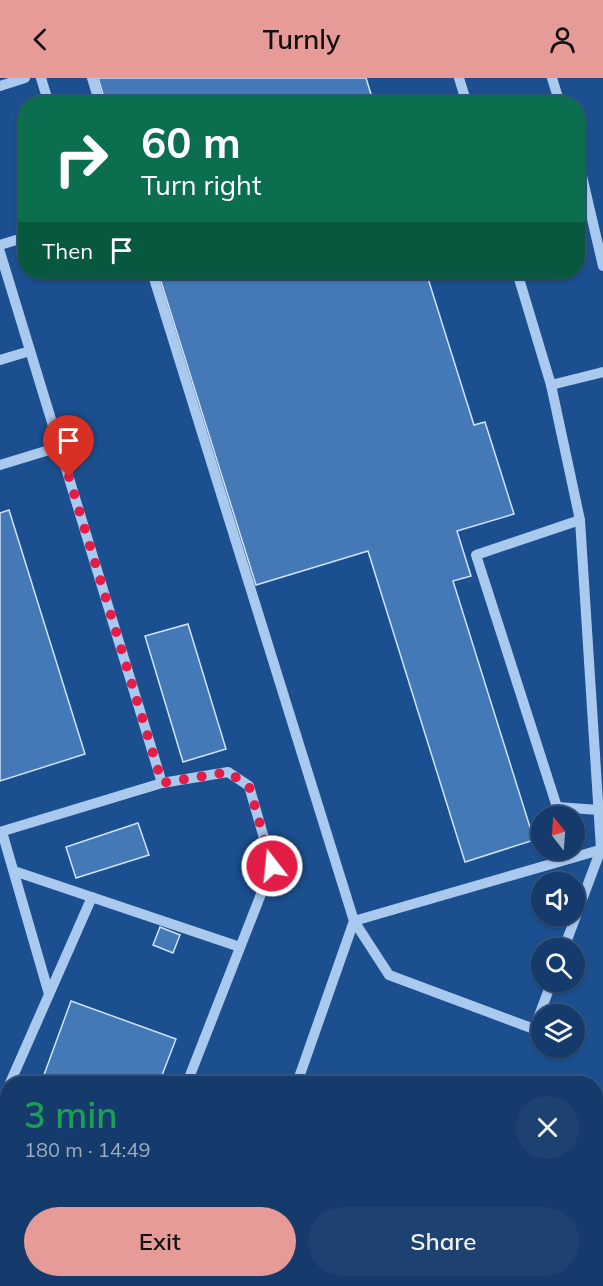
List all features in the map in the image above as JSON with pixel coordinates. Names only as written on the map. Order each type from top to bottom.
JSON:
[{"type":"street","points":[[0,86],[25,78]]},
{"type":"street","points":[[41,78],[47,96]]},
{"type":"street","points":[[92,78],[98,96]]},
{"type":"street","points":[[459,78],[465,96]]},
{"type":"street","points":[[552,78],[558,96]]},
{"type":"street","points":[[585,189],[603,266]]},
{"type":"street","points":[[0,245],[18,239]]},
{"type":"street","points":[[0,252],[162,783]]},
{"type":"street","points":[[154,279],[354,921],[389,975],[534,1029],[548,992]]},
{"type":"street","points":[[519,279],[551,385],[580,520],[602,849],[568,938]]},
{"type":"street","points":[[0,360],[30,351]]},
{"type":"street","points":[[551,385],[603,372]]},
{"type":"street","points":[[0,465],[59,447]]},
{"type":"street","points":[[580,520],[476,555],[557,807],[599,810]]},
{"type":"street","points":[[49,994],[1,832],[162,783],[228,772],[249,786],[272,866],[190,1076]]},
{"type":"street","points":[[354,921],[602,849]]},
{"type":"street","points":[[14,871],[240,947]]},
{"type":"street","points":[[13,1076],[92,897]]},
{"type":"street","points":[[299,1076],[354,921]]},
{"type":"building","points":[[98,78],[366,78],[372,96],[104,96]]},
{"type":"building","points":[[160,279],[428,279],[474,425],[485,422],[514,514],[457,531],[471,576],[453,581],[531,830],[531,841],[465,862],[368,551],[256,585]]},
{"type":"building","points":[[9,510],[85,754],[0,781],[0,513]]},
{"type":"building","points":[[188,624],[226,749],[183,762],[145,636]]},
{"type":"building","points":[[138,823],[149,855],[76,878],[66,847]]},
{"type":"building","points":[[160,927],[180,935],[173,953],[153,945]]},
{"type":"building","points":[[71,1001],[176,1039],[162,1076],[44,1076]]},
{"type":"route","points":[[69,477],[162,783],[228,772],[249,786],[272,866]]}]
